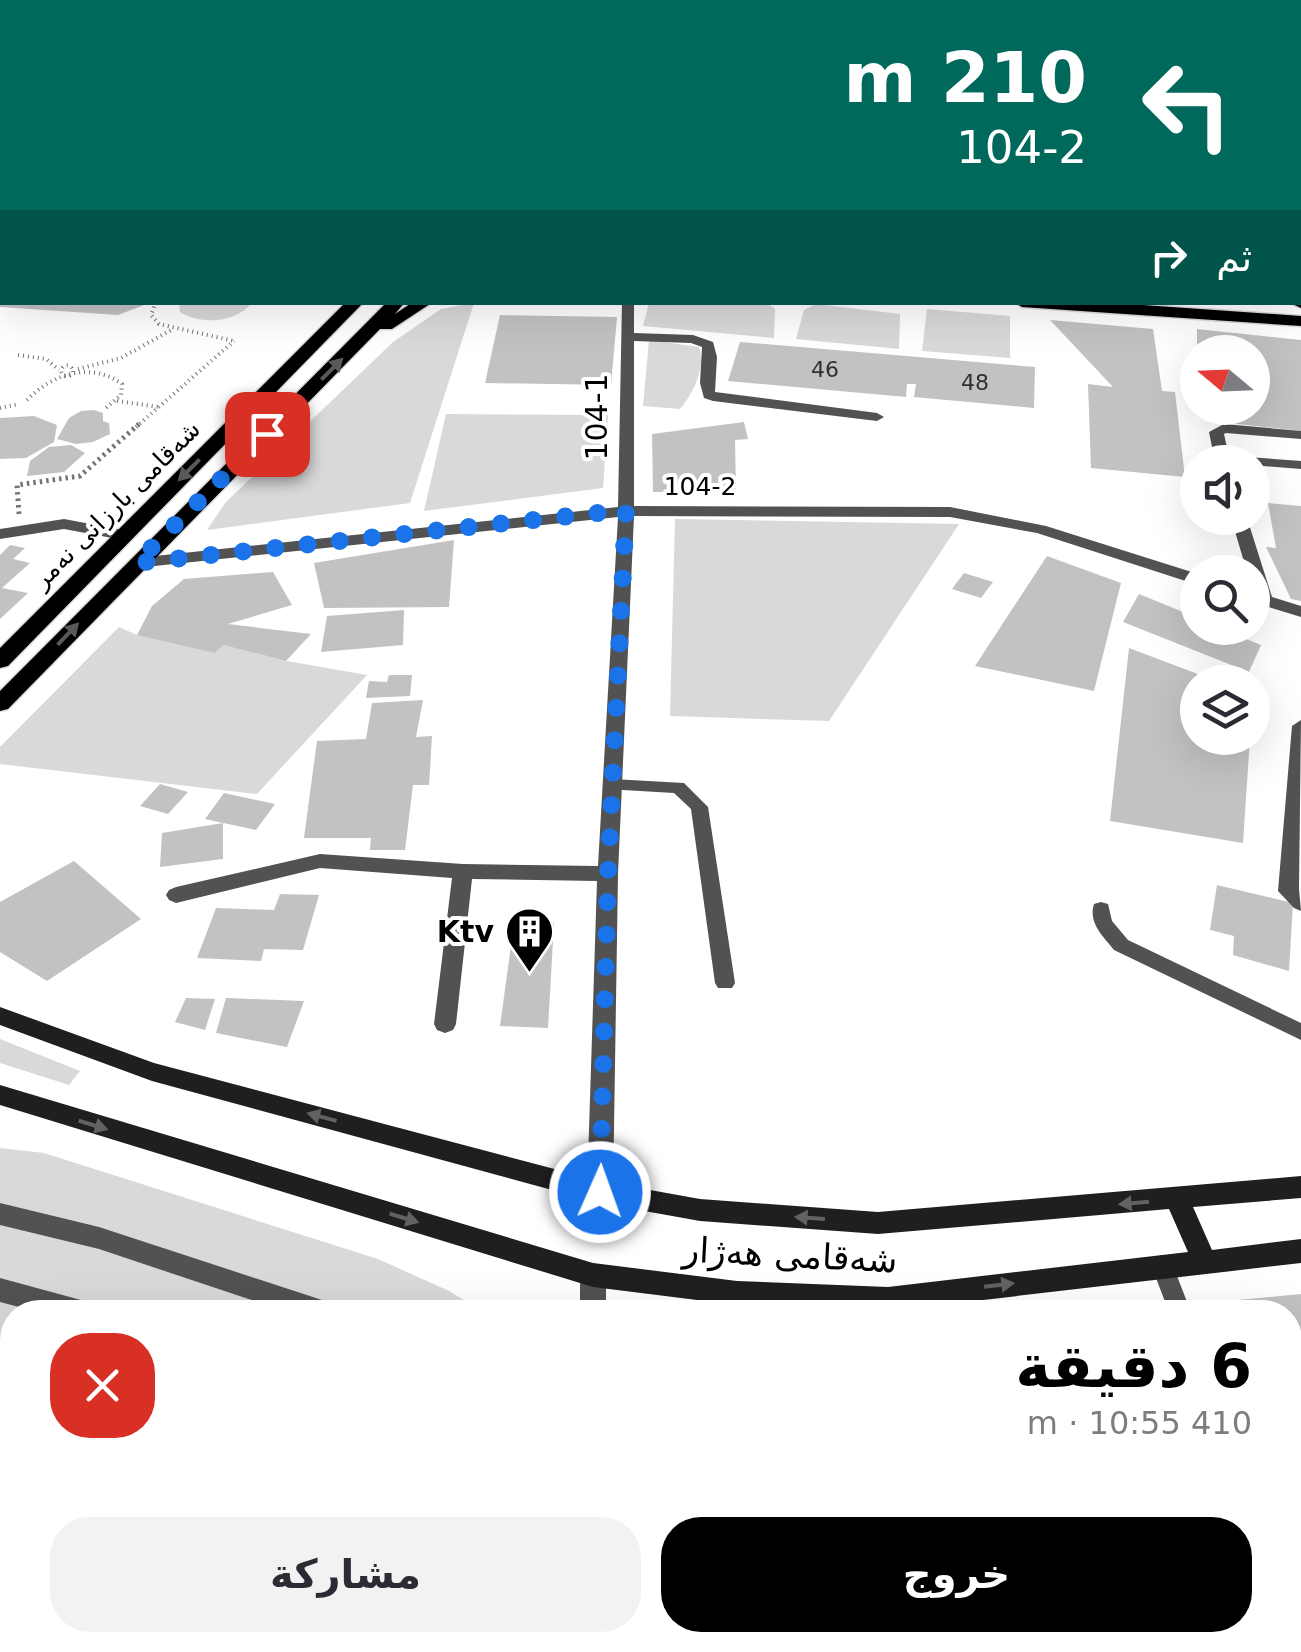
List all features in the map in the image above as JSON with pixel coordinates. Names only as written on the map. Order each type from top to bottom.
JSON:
[{"type":"main road","name":"شەقامی بارزانی نەمر","points":[[0,704],[394,305]]},
{"type":"main road","points":[[356,344],[421,305]]},
{"type":"main road","points":[[1066,305],[1301,321]]},
{"type":"main road","name":"شەقامی بارزانی نەمر","points":[[0,660],[343,312]]},
{"type":"main road","name":"شەقامی هەژار","points":[[2,1016],[152,1072],[600,1192],[700,1210],[878,1224],[1301,1188]]},
{"type":"main road","name":"شەقامی هەژار","points":[[0,1097],[593,1275],[824,1300]]},
{"type":"main road","points":[[1178,1200],[1204,1260]]},
{"type":"main road","name":"شەقامی هەژار","points":[[929,1300],[1162,1265],[1301,1250]]},
{"type":"street","name":"104-1","points":[[600,1192],[608,874],[626,510],[628,305]]},
{"type":"street","points":[[627,337],[694,340],[708,345],[711,352],[706,388],[718,398],[877,417]]},
{"type":"street","points":[[1218,445],[1216,432],[1224,428],[1301,435]]},
{"type":"street","name":"104-2","points":[[136,563],[626,510],[950,512],[1040,530],[1180,574]]},
{"type":"street","points":[[0,534],[64,524],[123,535]]},
{"type":"street","points":[[1270,603],[1301,612]]},
{"type":"street","points":[[1301,726],[1288,891],[1301,903]]},
{"type":"street","points":[[176,895],[320,861],[463,871],[608,874]]},
{"type":"street","points":[[445,1024],[463,871]]},
{"type":"street","points":[[0,1214],[99,1238],[286,1300]]},
{"type":"street","points":[[593,1275],[593,1300]]},
{"type":"street","points":[[0,1290],[36,1300]]},
{"type":"lane","points":[[1270,463],[1301,464]]},
{"type":"lane","points":[[612,785],[678,787],[699,807],[726,983]]},
{"type":"lane","points":[[1101,909],[1103,923],[1121,945],[1301,1032]]},
{"type":"lane","points":[[1162,1265],[1175,1300]]},
{"type":"path","points":[[20,531],[16,485],[80,476],[234,341],[159,324],[151,316],[155,305]]},
{"type":"path","points":[[59,370],[75,370],[120,358],[173,329]]},
{"type":"path","points":[[18,355],[46,358],[60,374],[102,374],[118,379],[122,391],[106,408]]},
{"type":"path","points":[[27,400],[47,382],[75,370]]},
{"type":"path","points":[[117,400],[160,408]]},
{"type":"path","points":[[0,408],[19,404]]},
{"type":"shaded area","points":[[179,305],[250,305],[237,315],[218,320],[197,319],[180,312]]},
{"type":"shaded area","points":[[473,305],[410,503],[207,530],[225,503],[393,342],[441,309]]},
{"type":"shaded area","points":[[648,305],[770,305],[775,309],[774,338],[643,326]]},
{"type":"shaded area","points":[[824,305],[900,314],[899,349],[796,339],[804,310]]},
{"type":"shaded area","points":[[927,309],[1010,316],[1010,358],[922,351]]},
{"type":"shaded area","points":[[649,340],[699,347],[697,380],[680,409],[643,406]]},
{"type":"shaded area","points":[[446,414],[608,415],[603,488],[424,511]]},
{"type":"shaded area","points":[[675,519],[959,524],[829,721],[670,716]]},
{"type":"shaded area","points":[[119,627],[137,635],[223,645],[367,675],[257,794],[0,764],[0,747]]},
{"type":"shaded area","points":[[0,1039],[80,1071],[69,1085],[0,1063]]},
{"type":"shaded area","points":[[0,1148],[44,1153],[378,1259],[464,1300],[0,1300]]},
{"type":"building","points":[[0,305],[144,305],[118,315]]},
{"type":"building","points":[[500,315],[617,317],[611,385],[485,383]]},
{"type":"building","points":[[1050,320],[1153,329],[1162,391],[1175,392],[1181,445],[1180,477],[1091,468],[1088,384],[1113,387]]},
{"type":"building","points":[[1197,329],[1254,335],[1197,335]]},
{"type":"building","points":[[1270,337],[1301,340],[1301,431],[1246,425],[1270,425]]},
{"type":"building","points":[[740,342],[1035,367],[1034,408],[914,397],[916,384],[907,384],[906,397],[728,381]]},
{"type":"building","points":[[81,411],[103,413],[110,434],[76,444],[57,439],[69,418]]},
{"type":"building","points":[[34,416],[57,425],[54,442],[26,458],[0,459],[0,418]]},
{"type":"building","points":[[744,422],[748,439],[735,440],[736,491],[653,492],[652,434]]},
{"type":"building","points":[[71,445],[85,453],[64,472],[27,476],[30,461],[49,447]]},
{"type":"building","points":[[1270,503],[1301,506],[1301,601],[1291,599],[1266,547],[1276,548]]},
{"type":"building","points":[[454,540],[449,607],[324,608],[314,563]]},
{"type":"building","points":[[10,545],[25,548],[13,559],[30,563],[2,588],[28,593],[0,619],[0,555]]},
{"type":"building","points":[[1047,556],[1121,583],[1094,691],[975,666]]},
{"type":"building","points":[[273,572],[292,605],[228,624],[311,634],[286,661],[223,645],[215,653],[137,635],[152,606],[184,579]]},
{"type":"building","points":[[964,573],[993,582],[981,598],[952,589]]},
{"type":"building","points":[[1139,594],[1180,611],[1180,645],[1123,622]]},
{"type":"building","points":[[404,610],[403,645],[321,652],[327,616]]},
{"type":"building","points":[[1181,645],[1261,645],[1252,665],[1231,665]]},
{"type":"building","points":[[1129,648],[1180,667],[1180,755],[1249,755],[1243,843],[1110,821]]},
{"type":"building","points":[[389,675],[412,675],[410,696],[366,698],[369,681],[387,682]]},
{"type":"building","points":[[423,700],[416,737],[432,736],[429,785],[413,785],[405,850],[370,850],[371,838],[304,838],[317,741],[366,739],[372,703]]},
{"type":"building","points":[[160,784],[188,792],[168,814],[140,806]]},
{"type":"building","points":[[224,793],[275,804],[256,830],[205,819]]},
{"type":"building","points":[[223,823],[223,859],[160,867],[162,833]]},
{"type":"building","points":[[74,861],[141,919],[47,981],[0,952],[0,902]]},
{"type":"building","points":[[1217,885],[1293,903],[1289,971],[1233,955],[1234,936],[1210,930]]},
{"type":"building","points":[[280,894],[319,895],[303,950],[264,949],[261,961],[197,958],[216,908],[274,910]]},
{"type":"building","name":"Ktv","points":[[554,923],[548,1028],[500,1026],[514,924]]},
{"type":"building","points":[[186,998],[215,999],[205,1030],[175,1022]]},
{"type":"building","points":[[226,998],[304,1001],[287,1047],[216,1033]]},
{"type":"building","points":[[1301,1294],[1301,1300],[1237,1300]]},
{"type":"place","name":"Ktv","points":[[529,974]]},
{"type":"route","points":[[267,434],[136,563],[626,510],[608,874],[600,1192]]}]
